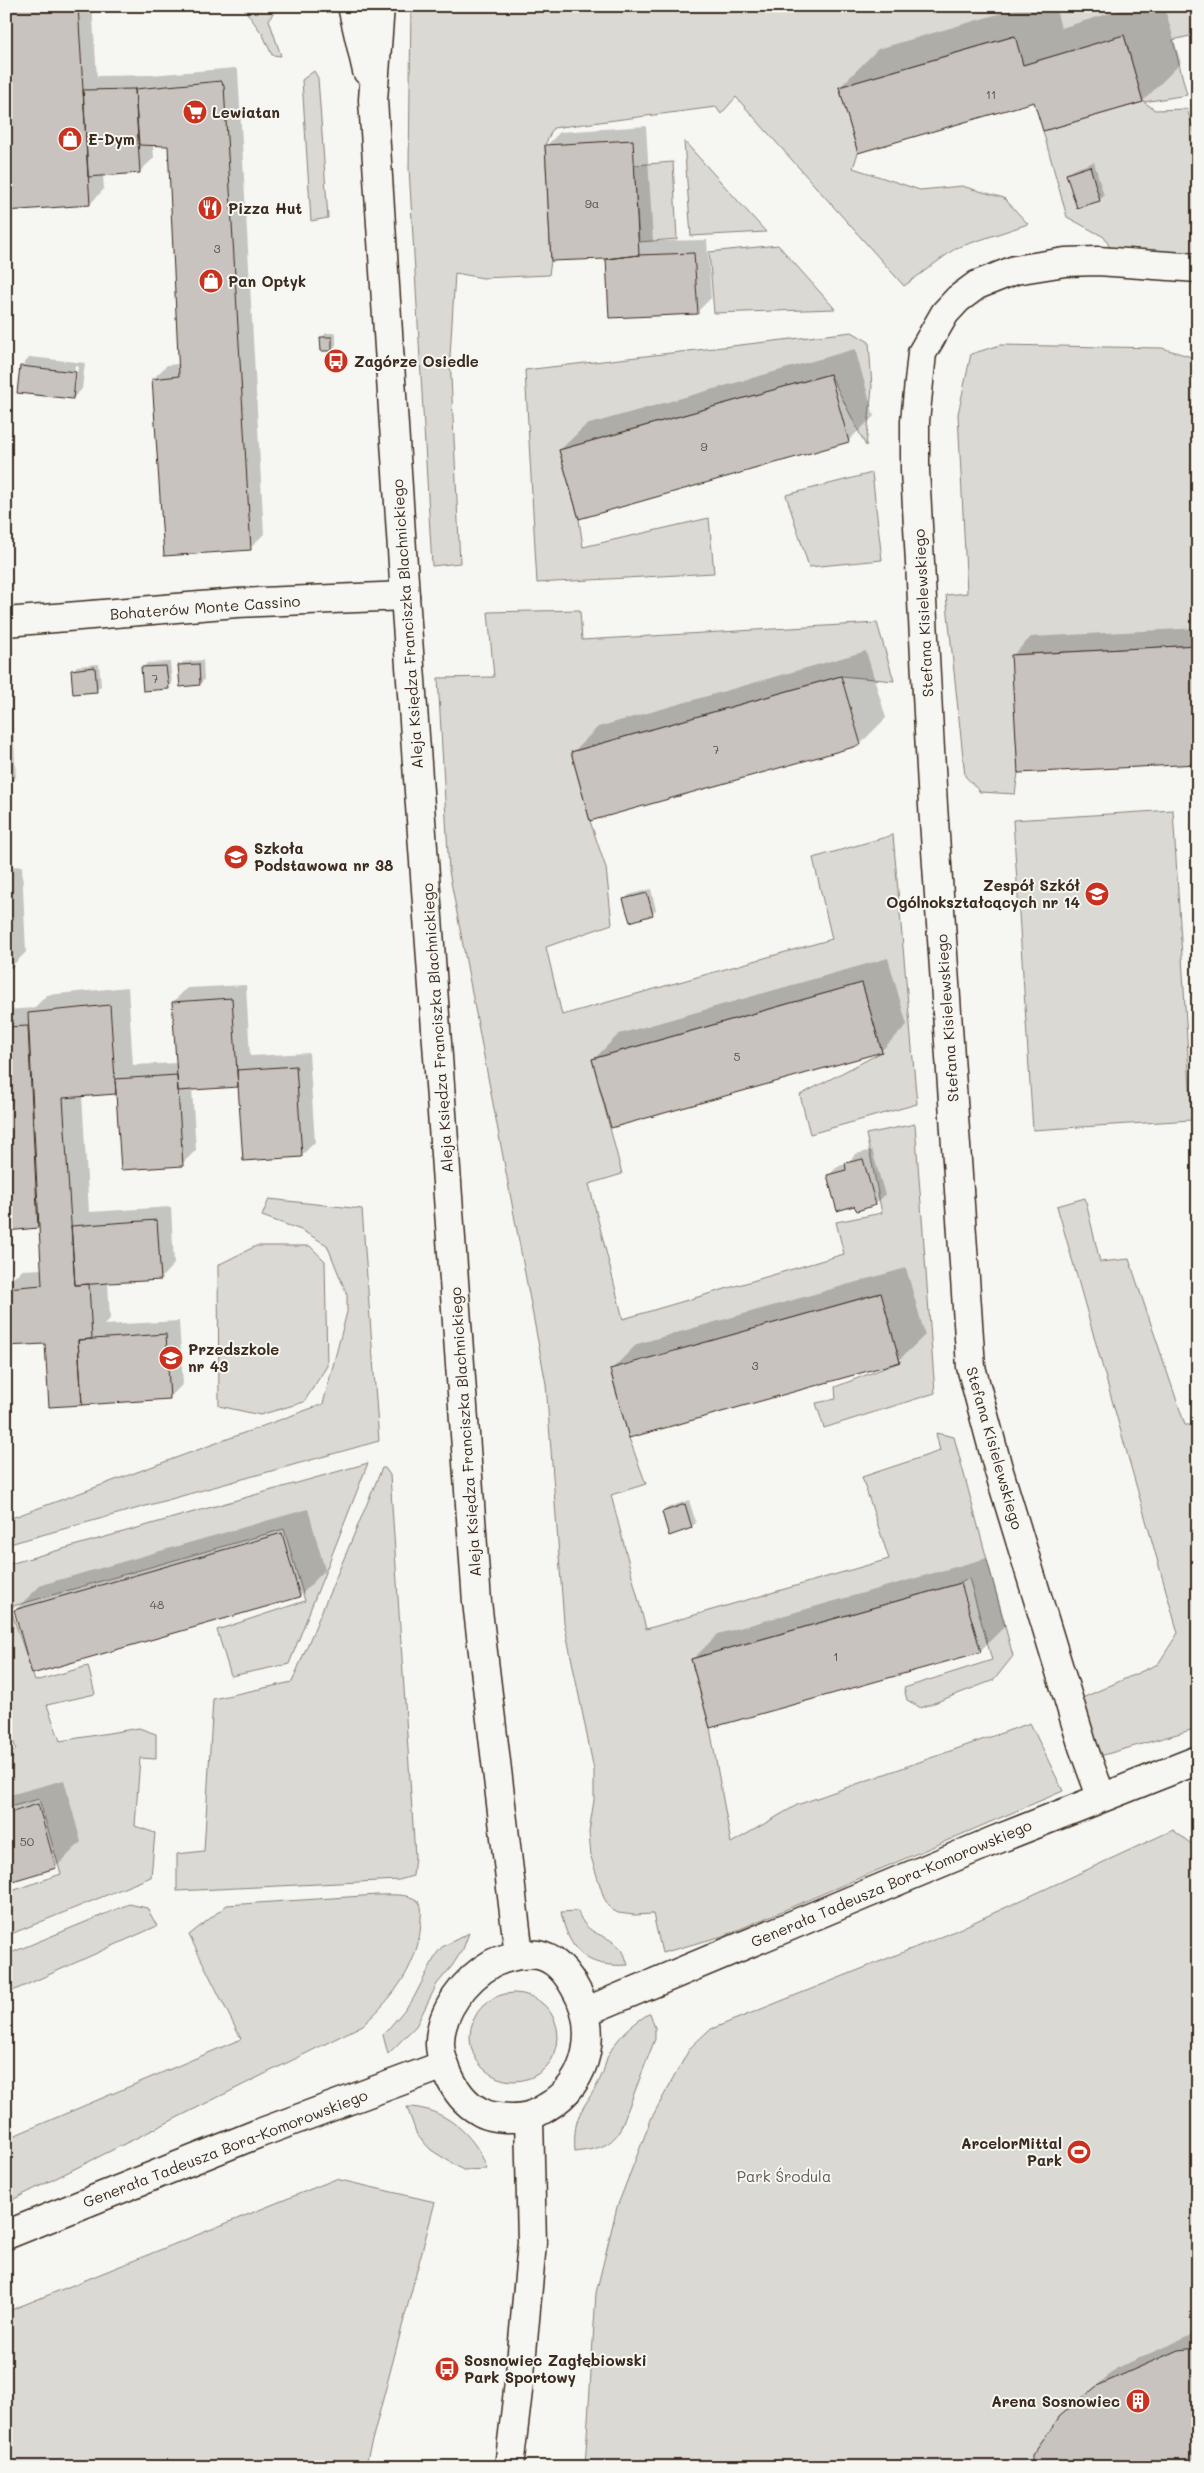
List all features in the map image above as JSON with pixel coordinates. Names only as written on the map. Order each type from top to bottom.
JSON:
[{"type":"street","name":"Aleja Księdza Franciszka Blachnickiego","points":[[352,6],[373,100]]},
{"type":"street","name":"Aleja Księdza Franciszka Blachnickiego","points":[[380,6],[373,100],[405,596],[478,1602],[519,1955]]},
{"type":"street","name":"Stefana Kisielewskiego","points":[[1101,1796],[1083,1747],[998,1468],[971,1367],[933,806],[915,470],[915,421],[922,353],[945,313],[958,299],[977,285],[1015,270],[1065,262],[1198,268]]},
{"type":"street","name":"Bohaterów Monte Cassino","points":[[6,622],[238,603],[405,596]]},
{"type":"street","name":"Generała Tadeusza Bora-Komorowskiego","points":[[586,2011],[1101,1796],[1198,1760]]},
{"type":"street","points":[[519,1955],[538,1955],[555,1963],[569,1977],[586,2011],[587,2051],[582,2070],[572,2086],[559,2100],[529,2118],[502,2118],[480,2112],[466,2101],[454,2087],[444,2065],[440,2046],[442,2028],[461,1990],[494,1962],[519,1955]]},
{"type":"street","name":"Generała Tadeusza Bora-Komorowskiego","points":[[6,2235],[257,2134],[444,2065]]},
{"type":"street","points":[[509,2467],[532,2243],[529,2118]]},
{"type":"green space","points":[[242,6],[277,6],[269,20],[281,56],[272,55],[263,35]]},
{"type":"green space","points":[[411,6],[1198,6],[1198,34],[1173,40],[1187,95],[1144,102],[1155,110],[1187,109],[1198,143],[1198,258],[1113,253],[1104,237],[1067,217],[1043,131],[1143,102],[1124,35],[1023,65],[1014,36],[839,87],[858,153],[853,168],[920,190],[962,186],[1004,198],[1028,224],[956,248],[904,286],[736,97],[721,114],[716,107],[553,128],[545,145],[551,261],[549,275],[483,278],[455,273],[450,356],[460,563],[432,566],[409,168]]},
{"type":"green space","points":[[314,71],[318,78],[328,218],[311,221],[302,80]]},
{"type":"green space","points":[[684,141],[766,232],[691,236]]},
{"type":"green space","points":[[673,162],[677,239],[639,242],[634,165]]},
{"type":"green space","points":[[778,245],[835,309],[714,313],[709,252]]},
{"type":"green space","points":[[852,332],[869,342],[872,388],[866,446],[830,374],[559,450],[579,519],[583,547],[709,518],[714,573],[537,583],[525,370]]},
{"type":"green space","points":[[1000,345],[1162,348],[1198,359],[1198,645],[1012,655],[1018,773],[1015,794],[980,792],[965,776],[946,595],[967,593],[958,414],[971,354]]},
{"type":"green space","points":[[872,473],[882,560],[809,567],[786,495]]},
{"type":"green space","points":[[580,610],[582,640],[877,623],[894,681],[841,676],[571,752],[590,821],[606,868],[612,924],[546,947],[562,1015],[832,939],[813,858],[893,835],[917,1104],[810,1134],[800,1095],[882,1052],[862,983],[592,1059],[622,1174],[589,1184],[623,1319],[844,1254],[836,1222],[882,1213],[866,1134],[915,1124],[935,1393],[824,1428],[816,1403],[836,1399],[835,1387],[900,1362],[880,1293],[610,1370],[629,1438],[646,1484],[611,1495],[646,1629],[889,1559],[862,1477],[940,1451],[936,1433],[954,1437],[1013,1656],[994,1680],[921,1708],[907,1700],[904,1688],[992,1660],[969,1578],[961,1583],[691,1659],[710,1728],[731,1843],[797,1805],[1030,1723],[1063,1791],[726,1935],[662,1953],[653,1914],[634,1915],[618,1913],[611,1909],[604,1898],[591,1857],[589,1832],[594,1800],[594,1770],[564,1622],[546,1384],[449,871],[438,678],[494,677],[488,612]]},
{"type":"green space","points":[[1173,810],[1192,1120],[1033,1130],[1013,820]]},
{"type":"green space","points":[[1085,1198],[1100,1262],[1129,1259],[1185,1425],[1198,1425],[1198,1728],[1100,1756],[1078,1700],[1158,1664],[1178,1633],[1057,1206]]},
{"type":"green space","points":[[269,1199],[362,1209],[379,1441],[6,1545],[6,1520],[323,1404],[347,1312],[347,1295],[327,1245],[301,1230],[262,1216]]},
{"type":"green space","points":[[256,1246],[310,1246],[325,1261],[327,1366],[304,1402],[260,1415],[219,1406],[218,1265]]},
{"type":"green space","points":[[368,1463],[289,1664],[231,1676],[217,1630],[305,1601],[284,1529],[10,1607],[35,1681],[88,1666],[95,1694],[47,1705],[60,1741],[139,1728],[156,1734],[156,1759],[140,1758],[135,1826],[155,1833],[151,1877],[6,1936],[6,1893],[61,1874],[39,1799],[6,1808],[6,1754],[16,1750],[6,1717],[6,1565]]},
{"type":"green space","points":[[382,1468],[385,1468],[390,1475],[415,1856],[413,1876],[399,1880],[177,1891],[177,1854],[204,1851],[213,1699],[292,1682]]},
{"type":"green space","name":"Park Środula","points":[[1173,1830],[1198,1849],[1198,2467],[585,2467],[596,2293],[617,2207],[652,2117],[690,2048],[709,2030],[946,1935]]},
{"type":"green space","points":[[377,1895],[404,1896],[418,1901],[421,1905],[419,1936],[416,1951],[410,1965],[395,1991],[363,2025],[6,2203],[6,2139],[241,2039],[189,1935],[227,1905]]},
{"type":"green space","points":[[129,1904],[147,1908],[157,1926],[6,1994],[6,1955]]},
{"type":"green space","points":[[578,1911],[586,1926],[616,1944],[622,1950],[628,1965],[601,1964],[582,1955],[569,1938],[561,1912]]},
{"type":"green space","points":[[469,1933],[463,1949],[437,1984],[416,2026],[388,2054],[383,2035],[412,2001],[437,1953],[442,1947]]},
{"type":"green space","points":[[514,1993],[531,1997],[545,2006],[554,2020],[558,2037],[554,2054],[545,2068],[531,2077],[514,2081],[497,2077],[483,2068],[474,2054],[470,2037],[474,2020],[483,2006],[497,1997]]},
{"type":"green space","points":[[650,2013],[655,2028],[655,2039],[620,2130],[612,2141],[601,2147],[575,2152],[578,2119],[601,2077],[607,2058],[625,2032]]},
{"type":"green space","points":[[407,2107],[433,2112],[456,2125],[475,2145],[487,2169],[463,2170],[431,2150],[417,2135]]},
{"type":"green space","points":[[336,2179],[435,2202],[365,2467],[6,2467],[6,2312]]},
{"type":"building","points":[[6,6],[78,6],[90,205],[6,211]]},
{"type":"building","points":[[1124,35],[1143,102],[1043,131],[1034,102],[858,153],[839,87],[1015,36],[1023,65]]},
{"type":"building","points":[[221,81],[224,86],[251,550],[164,556],[152,379],[179,376],[168,146],[139,145],[135,89]]},
{"type":"building","points":[[135,89],[140,173],[88,177],[83,90]]},
{"type":"building","points":[[633,140],[639,255],[606,259],[551,261],[545,145]]},
{"type":"building","points":[[1090,166],[1100,201],[1077,208],[1066,174]]},
{"type":"building","points":[[694,253],[698,314],[609,318],[606,259],[639,255]]},
{"type":"building","points":[[320,337],[332,337],[332,351],[321,351]]},
{"type":"building","points":[[20,366],[76,372],[73,399],[17,393]]},
{"type":"building","points":[[830,374],[849,442],[579,519],[559,450]]},
{"type":"building","points":[[1198,645],[1198,764],[1018,773],[1011,655]]},
{"type":"building","points":[[199,664],[200,685],[180,687],[178,665]]},
{"type":"building","points":[[166,666],[169,689],[143,691],[141,667]]},
{"type":"building","points":[[95,667],[97,692],[73,694],[71,670]]},
{"type":"building","points":[[841,676],[861,745],[590,821],[571,752]]},
{"type":"building","points":[[6,880],[8,880],[12,967],[6,967]]},
{"type":"building","points":[[647,893],[653,915],[630,922],[623,899]]},
{"type":"building","points":[[862,983],[882,1052],[611,1128],[592,1059]]},
{"type":"building","points":[[232,998],[238,1087],[178,1091],[172,1002]]},
{"type":"building","points":[[110,1005],[116,1094],[63,1098],[75,1285],[89,1284],[92,1339],[78,1340],[82,1405],[49,1407],[45,1344],[6,1346],[6,1288],[42,1285],[28,1013]]},
{"type":"building","points":[[28,1026],[38,1228],[6,1231],[6,1027]]},
{"type":"building","points":[[296,1066],[302,1157],[243,1161],[237,1070]]},
{"type":"building","points":[[177,1075],[183,1166],[121,1170],[115,1079]]},
{"type":"building","points":[[863,1159],[876,1205],[857,1211],[854,1206],[837,1211],[827,1175],[846,1170],[845,1163]]},
{"type":"building","points":[[157,1220],[161,1280],[75,1285],[71,1226]]},
{"type":"building","points":[[881,1293],[900,1362],[629,1438],[610,1369]]},
{"type":"building","points":[[166,1334],[170,1399],[82,1405],[78,1340]]},
{"type":"building","points":[[685,1504],[692,1528],[669,1536],[662,1512]]},
{"type":"building","points":[[282,1533],[300,1597],[32,1674],[14,1610]]},
{"type":"building","points":[[961,1583],[981,1652],[710,1728],[691,1659]]},
{"type":"building","points":[[38,1804],[56,1868],[6,1883],[6,1814]]},
{"type":"building","name":"Arena Sosnowiec","points":[[1198,2348],[1198,2467],[1032,2467],[1032,2455],[1060,2416],[1097,2386],[1178,2350]]},
{"type":"place","name":"Lewiatan","points":[[195,112]]},
{"type":"place","name":"E-Dym","points":[[70,139]]},
{"type":"place","name":"Pizza Hut","points":[[210,208]]},
{"type":"place","name":"Pan Optyk","points":[[211,281]]},
{"type":"place","name":"Zagórze Osiedle","points":[[336,361]]},
{"type":"place","name":"Szkoła Podstawowa nr 38","points":[[236,857]]},
{"type":"place","name":"Zespół Szkół Ogólnokształcących nr 14","points":[[1097,894]]},
{"type":"place","name":"Przedszkole nr 43","points":[[171,1358]]},
{"type":"place","name":"ArcelorMittal Park","points":[[1079,2152]]},
{"type":"place","name":"Sosnowiec Zagłębiowski Park Sportowy","points":[[447,2369]]},
{"type":"place","name":"Arena Sosnowiec","points":[[1138,2401]]}]
